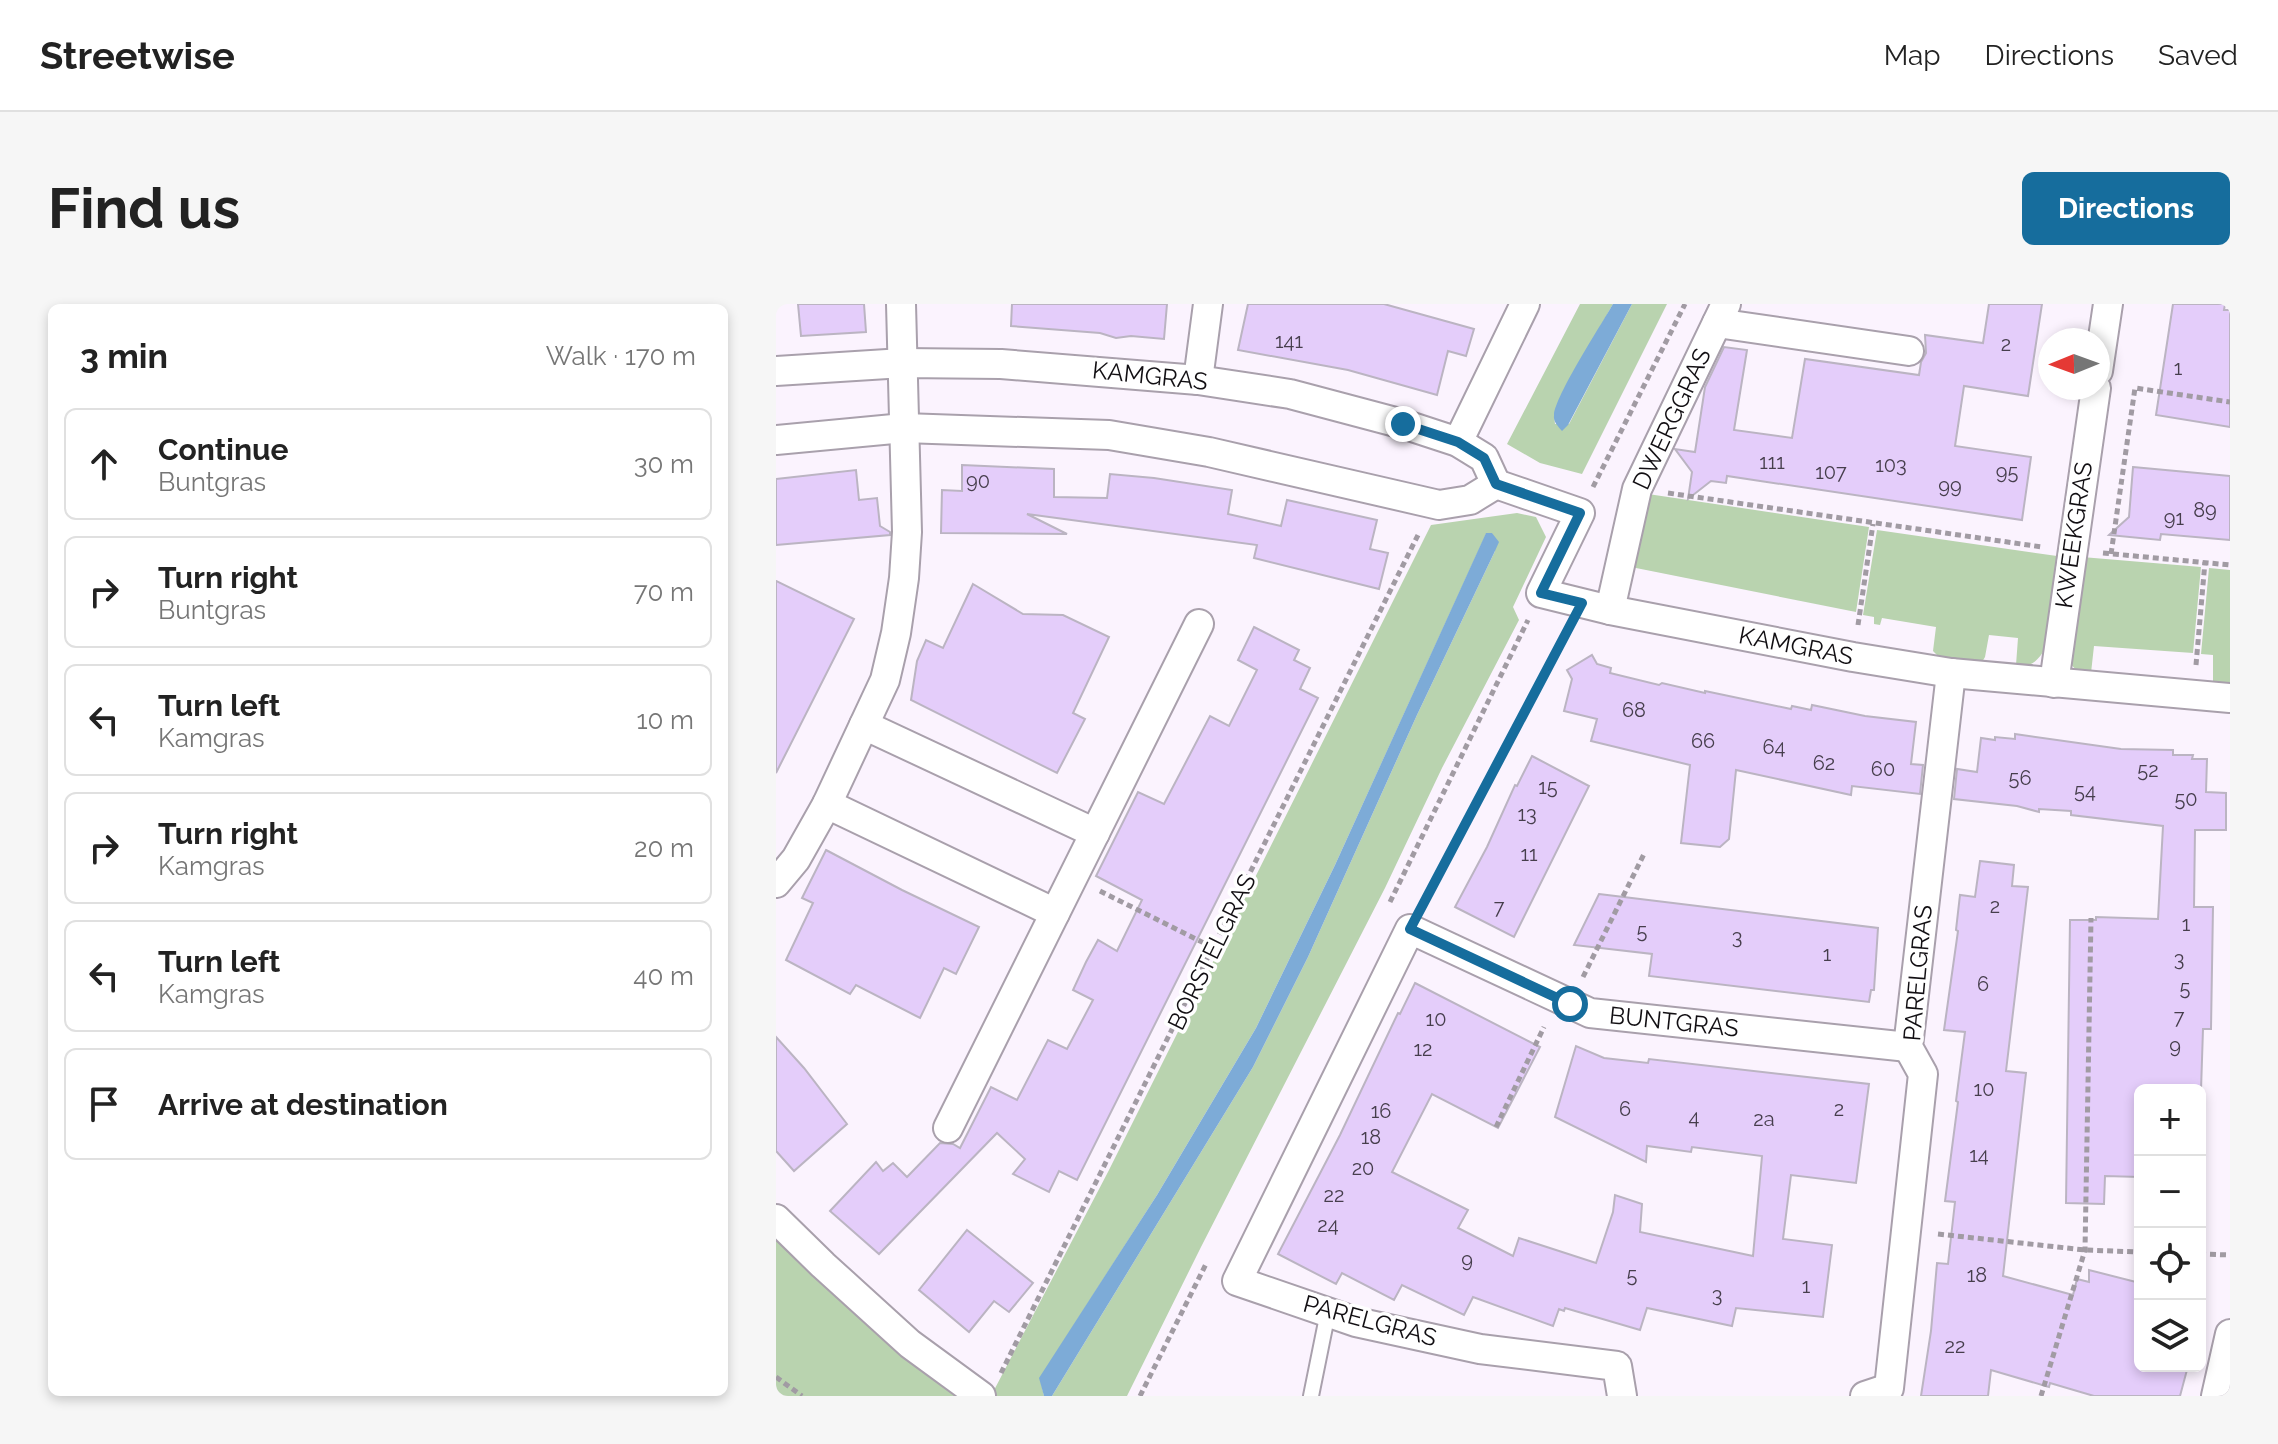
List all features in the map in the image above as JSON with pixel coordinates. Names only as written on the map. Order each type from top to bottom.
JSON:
[{"type":"street","points":[[776,883],[796,859],[827,804],[885,680],[904,578],[907,532],[901,304]]},
{"type":"street","points":[[1198,380],[1208,304]]},
{"type":"street","points":[[1458,442],[1525,304]]},
{"type":"street","points":[[2104,328],[2108,304]]},
{"type":"street","name":"DWERGGRAS","points":[[1610,610],[1637,489],[1722,314],[1909,351]]},
{"type":"street","name":"KAMGRAS","points":[[776,371],[903,363],[1016,365],[1198,380],[1290,394],[1458,442],[1484,458],[1496,484]]},
{"type":"street","name":"KWEEKGRAS","points":[[2054,683],[2094,400]]},
{"type":"street","points":[[776,440],[904,428],[1109,435],[1209,452],[1439,505],[1470,500],[1496,484],[1580,513]]},
{"type":"street","name":"KAMGRAS","points":[[1580,513],[1541,593],[1610,610],[1951,673],[2230,698]]},
{"type":"street","points":[[948,1128],[1199,624]]},
{"type":"street","name":"PARELGRAS","points":[[1865,1396],[1889,1388],[1923,1074],[1908,1047],[1951,673]]},
{"type":"street","points":[[864,725],[1095,833]]},
{"type":"street","points":[[827,804],[1055,913]]},
{"type":"street","name":"BUNTGRAS","points":[[1410,929],[1590,1013],[1908,1047]]},
{"type":"street","name":"PARELGRAS","points":[[1410,929],[1237,1281],[1356,1322],[1480,1349],[1617,1366],[1622,1396]]},
{"type":"street","points":[[776,1219],[910,1344],[981,1396]]},
{"type":"street","points":[[2216,1396],[2230,1334]]},
{"type":"lane","points":[[1311,1396],[1328,1312]]},
{"type":"path","points":[[1580,513],[1685,304]]},
{"type":"path","points":[[2111,554],[2135,388],[2230,402]]},
{"type":"path","points":[[1637,489],[2072,551],[2230,565]]},
{"type":"path","name":"BORSTELGRAS","points":[[1000,1375],[1434,504]]},
{"type":"path","points":[[1853,657],[1873,524]]},
{"type":"path","points":[[2193,695],[2205,562]]},
{"type":"path","points":[[1410,929],[1582,603]]},
{"type":"path","points":[[1496,1127],[1645,852]]},
{"type":"path","points":[[1073,878],[1214,948]]},
{"type":"path","points":[[2041,1396],[2085,1250],[2091,918]]},
{"type":"path","points":[[1906,1231],[2085,1250],[2134,1252]]},
{"type":"path","points":[[2206,1254],[2230,1255]]},
{"type":"path","points":[[776,1377],[802,1396]]},
{"type":"green space","points":[[1580,304],[1613,304],[1565,389],[1554,414],[1555,424],[1569,424],[1632,304],[1667,304],[1582,474],[1540,463],[1507,444]]},
{"type":"green space","points":[[1648,494],[1869,527],[1856,612],[1631,567]]},
{"type":"green space","points":[[1517,513],[1536,517],[1546,537],[1513,607],[1519,620],[1127,1396],[1052,1396],[1253,1067],[1308,957],[1495,551],[1492,533],[1486,534],[1335,865],[1256,1028],[1157,1195],[1040,1378],[1044,1396],[991,1396],[1109,1170],[1431,525]]},
{"type":"green space","points":[[1877,530],[2057,556],[2040,656],[2028,665],[2016,665],[2018,638],[1989,635],[1982,662],[1938,656],[1933,651],[1936,627],[1882,618],[1880,625],[1874,624],[1874,617],[1863,615]]},
{"type":"green space","points":[[2082,557],[2201,567],[2193,653],[2094,646],[2091,673],[2074,668],[2070,663]]},
{"type":"green space","points":[[2209,568],[2230,570],[2230,684],[2213,682],[2213,655],[2201,654]]},
{"type":"green space","points":[[776,1235],[966,1396],[776,1396]]},
{"type":"water","points":[[1613,304],[1632,304],[1562,431],[1554,420],[1556,406]]},
{"type":"water","points":[[1486,533],[1492,533],[1499,542],[1308,957],[1253,1067],[1052,1396],[1044,1396],[1039,1378],[1157,1195],[1256,1028],[1335,865]]},
{"type":"building","points":[[798,304],[864,304],[866,332],[801,336]]},
{"type":"building","points":[[1012,304],[1167,304],[1164,339],[1116,338],[1100,333],[1011,326]]},
{"type":"building","points":[[1248,304],[1384,304],[1474,329],[1466,356],[1448,351],[1437,395],[1348,370],[1238,350]]},
{"type":"building","points":[[1989,304],[2042,304],[2028,396],[1964,386],[1955,446],[2031,457],[2022,520],[1727,476],[1726,483],[1711,481],[1688,499],[1692,472],[1675,449],[1695,452],[1705,387],[1724,347],[1747,350],[1734,430],[1792,438],[1805,359],[1919,375],[1926,353],[1925,335],[1983,343]]},
{"type":"building","points":[[2173,304],[2225,304],[2224,310],[2230,310],[2230,427],[2156,415]]},
{"type":"building","points":[[962,465],[1054,469],[1054,497],[1107,498],[1110,474],[1232,490],[1228,514],[1281,526],[1287,500],[1377,520],[1370,549],[1388,553],[1379,589],[1254,558],[1257,545],[1027,514],[1067,534],[941,533],[942,490],[962,491]]},
{"type":"building","points":[[2133,467],[2230,476],[2230,540],[2161,534],[2160,540],[2109,535],[2129,517]]},
{"type":"building","points":[[856,470],[859,500],[877,498],[880,526],[890,535],[776,545],[776,479]]},
{"type":"building","points":[[776,581],[854,619],[776,773]]},
{"type":"building","points":[[973,584],[1023,614],[1063,615],[1109,637],[1073,713],[1085,719],[1057,773],[911,700],[917,661],[926,640],[943,648]]},
{"type":"building","points":[[1254,627],[1299,650],[1294,660],[1310,668],[1300,689],[1318,698],[1077,1180],[1059,1171],[1049,1192],[1013,1174],[1025,1159],[997,1133],[879,1254],[830,1211],[876,1162],[883,1171],[893,1163],[907,1177],[940,1143],[960,1148],[991,1087],[1017,1100],[1048,1040],[1067,1049],[1093,1000],[1073,990],[1086,962],[1098,940],[1117,951],[1142,900],[1096,876],[1138,792],[1164,804],[1210,716],[1229,726],[1257,670],[1238,660]]},
{"type":"building","points":[[1592,655],[1597,664],[1611,668],[1610,673],[1659,685],[1662,683],[1791,709],[1792,706],[1811,710],[1812,705],[1916,722],[1911,764],[1923,765],[1920,794],[1852,786],[1851,795],[1736,770],[1729,839],[1720,847],[1681,843],[1690,765],[1591,741],[1597,719],[1564,711],[1572,679],[1567,670]]},
{"type":"building","points":[[2015,734],[2121,749],[2173,750],[2173,755],[2193,755],[2192,759],[2207,759],[2206,792],[2226,793],[2226,830],[2195,830],[2194,907],[2213,907],[2211,1029],[2203,1029],[2201,1084],[2134,1084],[2134,1177],[2105,1176],[2104,1204],[2066,1203],[2070,920],[2096,920],[2096,917],[2158,919],[2163,826],[2071,815],[2071,811],[2039,809],[2039,812],[2017,806],[1954,799],[1957,769],[1977,772],[1981,738],[2015,739]]},
{"type":"building","points":[[1532,756],[1589,786],[1514,937],[1455,907]]},
{"type":"building","points":[[826,850],[979,927],[956,974],[944,968],[920,1018],[856,985],[850,994],[786,960],[813,903],[802,898]]},
{"type":"building","points":[[1980,861],[2014,865],[2012,886],[2028,887],[2006,1071],[2026,1073],[2003,1276],[2073,1295],[2077,1279],[2089,1282],[2089,1270],[2134,1281],[2134,1372],[2186,1372],[2180,1396],[2094,1396],[1991,1370],[1988,1396],[1921,1396],[1937,1263],[1948,1264],[1955,1202],[1945,1201],[1965,1032],[1944,1030],[1960,895],[1975,897]]},
{"type":"building","points":[[1599,894],[1878,928],[1874,990],[1871,990],[1869,1002],[1649,976],[1652,954],[1574,945]]},
{"type":"building","points":[[1415,983],[1540,1047],[1498,1128],[1432,1094],[1392,1172],[1468,1210],[1458,1228],[1513,1256],[1519,1238],[1596,1263],[1613,1212],[1615,1195],[1642,1204],[1640,1232],[1753,1256],[1762,1156],[1692,1147],[1691,1152],[1647,1146],[1646,1162],[1555,1117],[1576,1046],[1604,1058],[1648,1063],[1649,1059],[1869,1084],[1856,1183],[1791,1175],[1783,1239],[1832,1245],[1823,1317],[1736,1308],[1732,1326],[1647,1308],[1640,1330],[1565,1308],[1564,1311],[1559,1309],[1553,1326],[1473,1297],[1464,1315],[1402,1285],[1394,1300],[1342,1273],[1336,1284],[1278,1254]]},
{"type":"building","points":[[776,1037],[847,1124],[794,1171],[776,1151]]},
{"type":"building","points":[[967,1230],[1033,1283],[1009,1312],[994,1301],[969,1332],[919,1290]]},
{"type":"route","points":[[1403,424],[1458,442],[1484,458],[1496,484],[1580,513],[1541,593],[1582,603],[1410,929],[1570,1004]]}]
